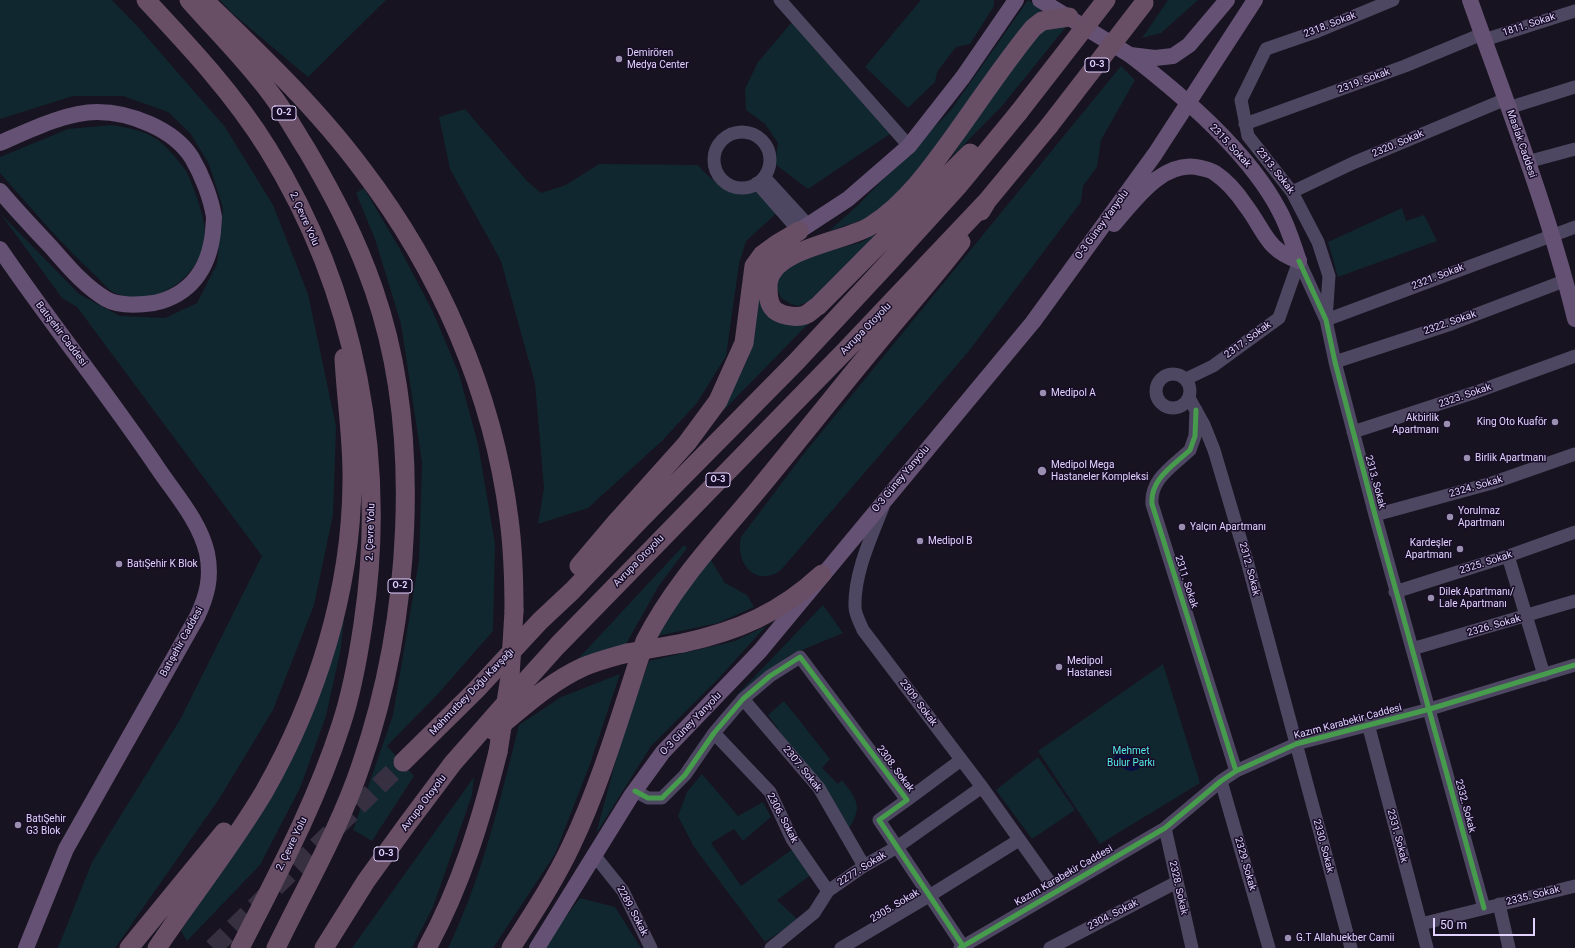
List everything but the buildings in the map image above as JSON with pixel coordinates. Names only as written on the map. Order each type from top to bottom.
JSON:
[{"type":"highway","name":"2. Çevre Yolu","points":[[146,0],[191,48],[233,98],[267,147],[297,201],[330,277],[342,315],[362,395],[370,457],[371,555],[367,599],[360,647],[344,716],[326,770],[287,855],[240,948]]},
{"type":"highway","name":"O-2","points":[[189,0],[218,22],[275,99],[342,210],[375,292],[389,346],[396,385],[402,442],[405,492],[402,571],[400,594],[383,696],[360,768],[340,815],[276,948]]},
{"type":"highway","points":[[204,0],[218,22],[284,80],[362,168],[399,222],[435,284],[474,373],[500,464],[510,520],[514,570],[514,611],[510,677],[498,752],[483,813],[466,862],[448,905],[427,948]]},
{"type":"highway","name":"O-3","points":[[540,621],[572,591],[796,362],[890,261],[959,185],[1019,112],[1106,0]]},
{"type":"highway","name":"O-3","points":[[987,201],[1049,126],[1145,2]]},
{"type":"highway","points":[[1019,112],[982,142],[818,306],[806,314],[793,317],[781,314],[772,308],[768,294],[768,282],[772,272],[783,262],[798,252],[857,233],[885,216],[912,190],[932,166],[1033,28],[1042,21],[1069,17]]},
{"type":"highway","points":[[511,948],[547,892],[571,847],[593,796],[645,641],[657,617],[714,540],[752,497],[860,363],[938,272],[966,234],[987,201]]},
{"type":"highway","name":"Avrupa Otoyolu","points":[[324,948],[371,875],[453,763],[558,645],[855,341],[987,201]]},
{"type":"highway","points":[[540,621],[559,591],[622,515],[687,443],[718,401],[744,343],[754,266],[762,255],[777,244],[804,229]]},
{"type":"highway","points":[[157,948],[263,793],[279,764],[305,706],[324,655],[336,612],[349,537],[352,484],[352,445],[345,373],[342,315]]},
{"type":"highway","points":[[453,763],[544,691],[583,667],[627,653],[683,643],[739,628],[769,614],[804,592],[822,574]]},
{"type":"highway","name":"Mahmutbey Doğu Kavşağı","points":[[403,762],[476,690],[540,621]]},
{"type":"highway","points":[[128,948],[279,764]]},
{"type":"main road","points":[[1000,23],[1003,0]]},
{"type":"main road","points":[[804,229],[848,199],[908,146],[963,77],[1016,0]]},
{"type":"main road","name":"2315. Sokak","points":[[1040,0],[1130,55],[1158,76],[1213,126],[1251,168],[1279,210],[1299,261]]},
{"type":"main road","points":[[1058,0],[1069,17]]},
{"type":"main road","points":[[1130,55],[1155,58],[1172,56],[1189,45],[1227,0]]},
{"type":"main road","name":"O-3 Güney Yanyolu","points":[[537,948],[635,791],[663,752],[760,651],[822,574],[1032,322],[1155,154],[1255,0]]},
{"type":"main road","name":"Maslak Caddesi","points":[[1470,0],[1527,162],[1569,290],[1575,319]]},
{"type":"main road","points":[[0,143],[39,127],[73,116],[96,112],[122,113],[145,121],[169,134],[191,157],[205,186],[214,218],[211,246],[204,268],[190,285],[168,300],[147,304],[125,304],[107,300],[86,286],[0,191]]},
{"type":"main road","points":[[1070,270],[1097,244],[1150,184],[1170,170],[1181,166],[1195,166],[1214,171],[1247,206],[1272,246],[1285,256],[1299,261]]},
{"type":"main road","name":"Batışehir Caddesi","points":[[0,249],[130,428],[189,514],[200,532],[207,553],[210,576],[207,596],[197,617],[66,849],[26,948]]},
{"type":"street","points":[[780,0],[908,146]]},
{"type":"street","name":"2318. Sokak","points":[[1266,49],[1318,31],[1392,0]]},
{"type":"street","name":"1811. Sokak","points":[[1483,37],[1575,11]]},
{"type":"street","name":"2319. Sokak","points":[[1245,124],[1483,37]]},
{"type":"street","name":"2313. Sokak","points":[[1266,49],[1241,100],[1245,124],[1248,136],[1292,192],[1318,242],[1329,276],[1326,320]]},
{"type":"street","name":"2320. Sokak","points":[[1292,192],[1353,163],[1507,104],[1575,87]]},
{"type":"street","points":[[740,132],[751,133],[760,138],[770,157],[769,167],[761,180],[748,187],[738,188],[728,185],[721,179],[715,170],[714,160],[716,150],[721,141],[730,134],[740,132]]},
{"type":"street","points":[[1527,162],[1575,150]]},
{"type":"street","points":[[761,180],[804,229]]},
{"type":"street","name":"2321. Sokak","points":[[1326,320],[1550,235],[1575,227]]},
{"type":"street","name":"2313. Sokak","points":[[1299,261],[1326,320],[1335,362],[1395,592],[1430,709]]},
{"type":"street","name":"2317. Sokak","points":[[1186,379],[1213,366],[1279,318],[1299,261]]},
{"type":"street","name":"2322. Sokak","points":[[1335,362],[1451,324],[1569,290]]},
{"type":"street","name":"2323. Sokak","points":[[1353,432],[1476,392],[1575,356]]},
{"type":"street","points":[[1175,374],[1186,379],[1190,384],[1191,391],[1186,403],[1175,408],[1164,405],[1157,396],[1157,385],[1164,376],[1175,374]]},
{"type":"street","name":"2312. Sokak","points":[[1189,398],[1204,425],[1214,450],[1247,560],[1296,744]]},
{"type":"street","points":[[1196,410],[1193,444],[1214,450]]},
{"type":"street","name":"2311. Sokak","points":[[1193,444],[1190,450],[1156,482],[1151,495],[1152,504],[1236,771]]},
{"type":"street","name":"2324. Sokak","points":[[1375,515],[1492,483],[1575,454]]},
{"type":"street","name":"2309. Sokak","points":[[887,496],[866,550],[858,580],[854,608],[863,630],[982,788],[1056,891]]},
{"type":"street","name":"2325. Sokak","points":[[1395,592],[1508,556],[1575,532]]},
{"type":"street","points":[[1508,556],[1544,675]]},
{"type":"street","name":"2326. Sokak","points":[[1412,649],[1575,601]]},
{"type":"street","name":"2308. Sokak","points":[[743,699],[770,676],[800,657],[907,800],[880,820],[961,947]]},
{"type":"street","name":"Kazım Karabekir Caddesi","points":[[961,947],[1165,828],[1221,781],[1236,771],[1296,744],[1430,709],[1575,665]]},
{"type":"street","points":[[635,791],[648,798],[662,798],[685,775],[714,733],[743,699]]},
{"type":"street","name":"2307. Sokak","points":[[743,699],[819,788],[864,866]]},
{"type":"street","name":"2332. Sokak","points":[[1430,709],[1484,908]]},
{"type":"street","name":"2331. Sokak","points":[[1368,724],[1427,948]]},
{"type":"street","name":"2306. Sokak","points":[[714,733],[770,792],[792,839],[828,891]]},
{"type":"street","name":"2330. Sokak","points":[[1296,744],[1351,948]]},
{"type":"street","points":[[907,800],[961,760]]},
{"type":"street","name":"2329. Sokak","points":[[1221,781],[1269,948]]},
{"type":"street","name":"2277. Sokak","points":[[771,948],[814,913],[828,891],[864,866],[897,847],[982,788]]},
{"type":"street","name":"2328. Sokak","points":[[1165,828],[1192,948]]},
{"type":"street","name":"2305. Sokak","points":[[841,948],[1019,840]]},
{"type":"street","name":"2289. Sokak","points":[[595,856],[623,891],[651,948]]},
{"type":"street","name":"2304. Sokak","points":[[1050,948],[1177,882]]},
{"type":"street","name":"2335. Sokak","points":[[1420,924],[1575,886]]},
{"type":"street","points":[[1499,904],[1509,948]]},
{"type":"green space","points":[[0,0],[112,0],[139,28],[225,127],[273,205],[308,294],[336,426],[333,515],[314,605],[273,710],[219,799],[115,948],[58,948],[92,862],[181,718],[262,556],[77,307],[62,298],[0,213],[79,294],[120,316],[165,318],[197,303],[217,264],[223,208],[209,164],[190,133],[168,112],[123,96],[73,96],[0,119]]},
{"type":"green space","points":[[220,0],[386,0],[308,77],[232,13]]},
{"type":"green space","points":[[921,0],[994,0],[994,6],[970,44],[956,47],[937,72],[935,82],[908,108],[865,67]]},
{"type":"green space","points":[[1028,0],[1042,10],[1026,22],[916,176],[871,217],[829,231],[857,206],[951,110]]},
{"type":"green space","points":[[1168,0],[1198,0],[1161,33],[1142,38]]},
{"type":"green space","points":[[792,22],[890,134],[808,189],[775,164],[778,143],[765,124],[746,110],[745,89],[758,62]]},
{"type":"green space","points":[[1069,23],[1002,106],[951,158],[989,99],[1044,27]]},
{"type":"green space","points":[[1121,66],[1135,80],[1101,140],[1097,167],[1083,186],[1081,202],[969,351],[787,563],[778,572],[769,576],[754,574],[743,562],[740,546],[741,537],[802,456]]},
{"type":"green space","points":[[465,109],[527,181],[541,193],[566,185],[599,164],[698,165],[711,178],[723,185],[737,188],[755,189],[778,212],[746,241],[739,264],[726,356],[697,403],[662,441],[588,508],[538,524],[544,488],[535,383],[501,261],[450,169],[439,117]]},
{"type":"green space","points":[[112,125],[147,134],[158,140],[169,150],[181,164],[189,177],[203,218],[205,232],[203,248],[197,262],[187,275],[175,285],[161,293],[146,297],[130,297],[115,293],[108,288],[71,252],[0,173],[0,157],[68,129]]},
{"type":"green space","points":[[364,188],[401,251],[433,312],[459,374],[478,444],[495,544],[493,631],[437,695],[387,746],[414,776],[372,841],[353,830],[393,715],[419,560],[422,462],[401,324],[375,239],[356,193]]},
{"type":"green space","points":[[1402,208],[1406,221],[1424,215],[1437,241],[1338,277],[1328,242]]},
{"type":"green space","points":[[873,235],[876,237],[812,300],[798,306],[781,298],[777,289],[777,281],[780,274],[805,257],[862,242]]},
{"type":"green space","points":[[760,297],[810,322],[723,411],[721,409],[727,401],[749,356],[755,299]]},
{"type":"green space","points":[[684,545],[687,548],[658,587],[626,644],[578,659]]},
{"type":"green space","points":[[709,557],[725,583],[747,595],[754,607],[718,623],[657,636],[664,619]]},
{"type":"green space","points":[[346,599],[341,648],[326,716],[300,788],[260,865],[187,941],[181,931],[279,783],[316,706]]},
{"type":"green space","points":[[823,605],[843,633],[790,655],[734,698]]},
{"type":"green space","points":[[764,627],[719,678],[651,746],[596,834],[622,737],[649,661],[735,641]]},
{"type":"green space","name":"Mehmet Bulur Parkı","points":[[1163,664],[1200,783],[1100,844],[1038,751]]},
{"type":"green space","points":[[620,674],[590,764],[555,854],[493,948],[448,948],[471,894],[489,838],[519,725],[561,697]]},
{"type":"green space","points":[[784,701],[830,759],[822,768],[838,784],[842,780],[854,798],[857,809],[849,828],[768,715]]},
{"type":"green space","points":[[1038,757],[1075,810],[1032,839],[996,790]]},
{"type":"green space","points":[[702,774],[738,816],[763,802],[771,817],[743,841],[734,829],[711,843],[741,886],[793,849],[812,874],[777,900],[798,920],[765,942],[694,847],[678,816],[687,792]]},
{"type":"green space","points":[[474,777],[472,795],[433,907],[412,948],[352,948]]},
{"type":"green space","points":[[580,898],[615,907],[641,948],[542,948]]},
{"type":"shaded area","points":[[1120,750],[1125,750],[1133,757],[1140,758],[1145,762],[1133,771],[1126,770],[1115,760],[1115,756]]},
{"type":"tunnel","points":[[213,948],[403,762]]},
{"type":"cycle path","points":[[1299,261],[1326,320],[1335,362],[1375,515],[1484,908]]},
{"type":"cycle path","points":[[1196,410],[1195,436],[1190,450],[1159,480],[1152,495],[1152,504],[1236,771]]},
{"type":"cycle path","points":[[635,791],[648,798],[662,798],[685,775],[714,733],[743,699],[770,676],[800,657],[907,800],[879,820],[963,946]]},
{"type":"cycle path","points":[[960,948],[1165,828],[1221,781],[1236,771],[1296,744],[1430,709],[1575,665]]},
{"type":"place","name":"Demirören Medya Center","points":[[619,59]]},
{"type":"place","name":"Medipol A","points":[[1043,393]]},
{"type":"place","name":"King Oto Kuaför","points":[[1555,422]]},
{"type":"place","name":"Akbirlik Apartmanı","points":[[1447,424]]},
{"type":"place","name":"Birlik Apartmanı","points":[[1467,458]]},
{"type":"place","name":"Medipol Mega Hastaneler Kompleksi","points":[[1042,471]]},
{"type":"place","name":"Yorulmaz Apartmanı","points":[[1450,517]]},
{"type":"place","name":"Yalçın Apartmanı","points":[[1182,527]]},
{"type":"place","name":"Medipol B","points":[[920,541]]},
{"type":"place","name":"Kardeşler Apartmanı","points":[[1460,549]]},
{"type":"place","name":"BatıŞehir K Blok","points":[[119,564]]},
{"type":"place","name":"Dilek Apartmanı/ Lale Apartmanı","points":[[1431,598]]},
{"type":"place","name":"Medipol Hastanesi","points":[[1059,667]]},
{"type":"place","name":"BatıŞehir G3 Blok","points":[[18,825]]},
{"type":"place","name":"G.T Allahuekber Camii","points":[[1288,938]]}]
